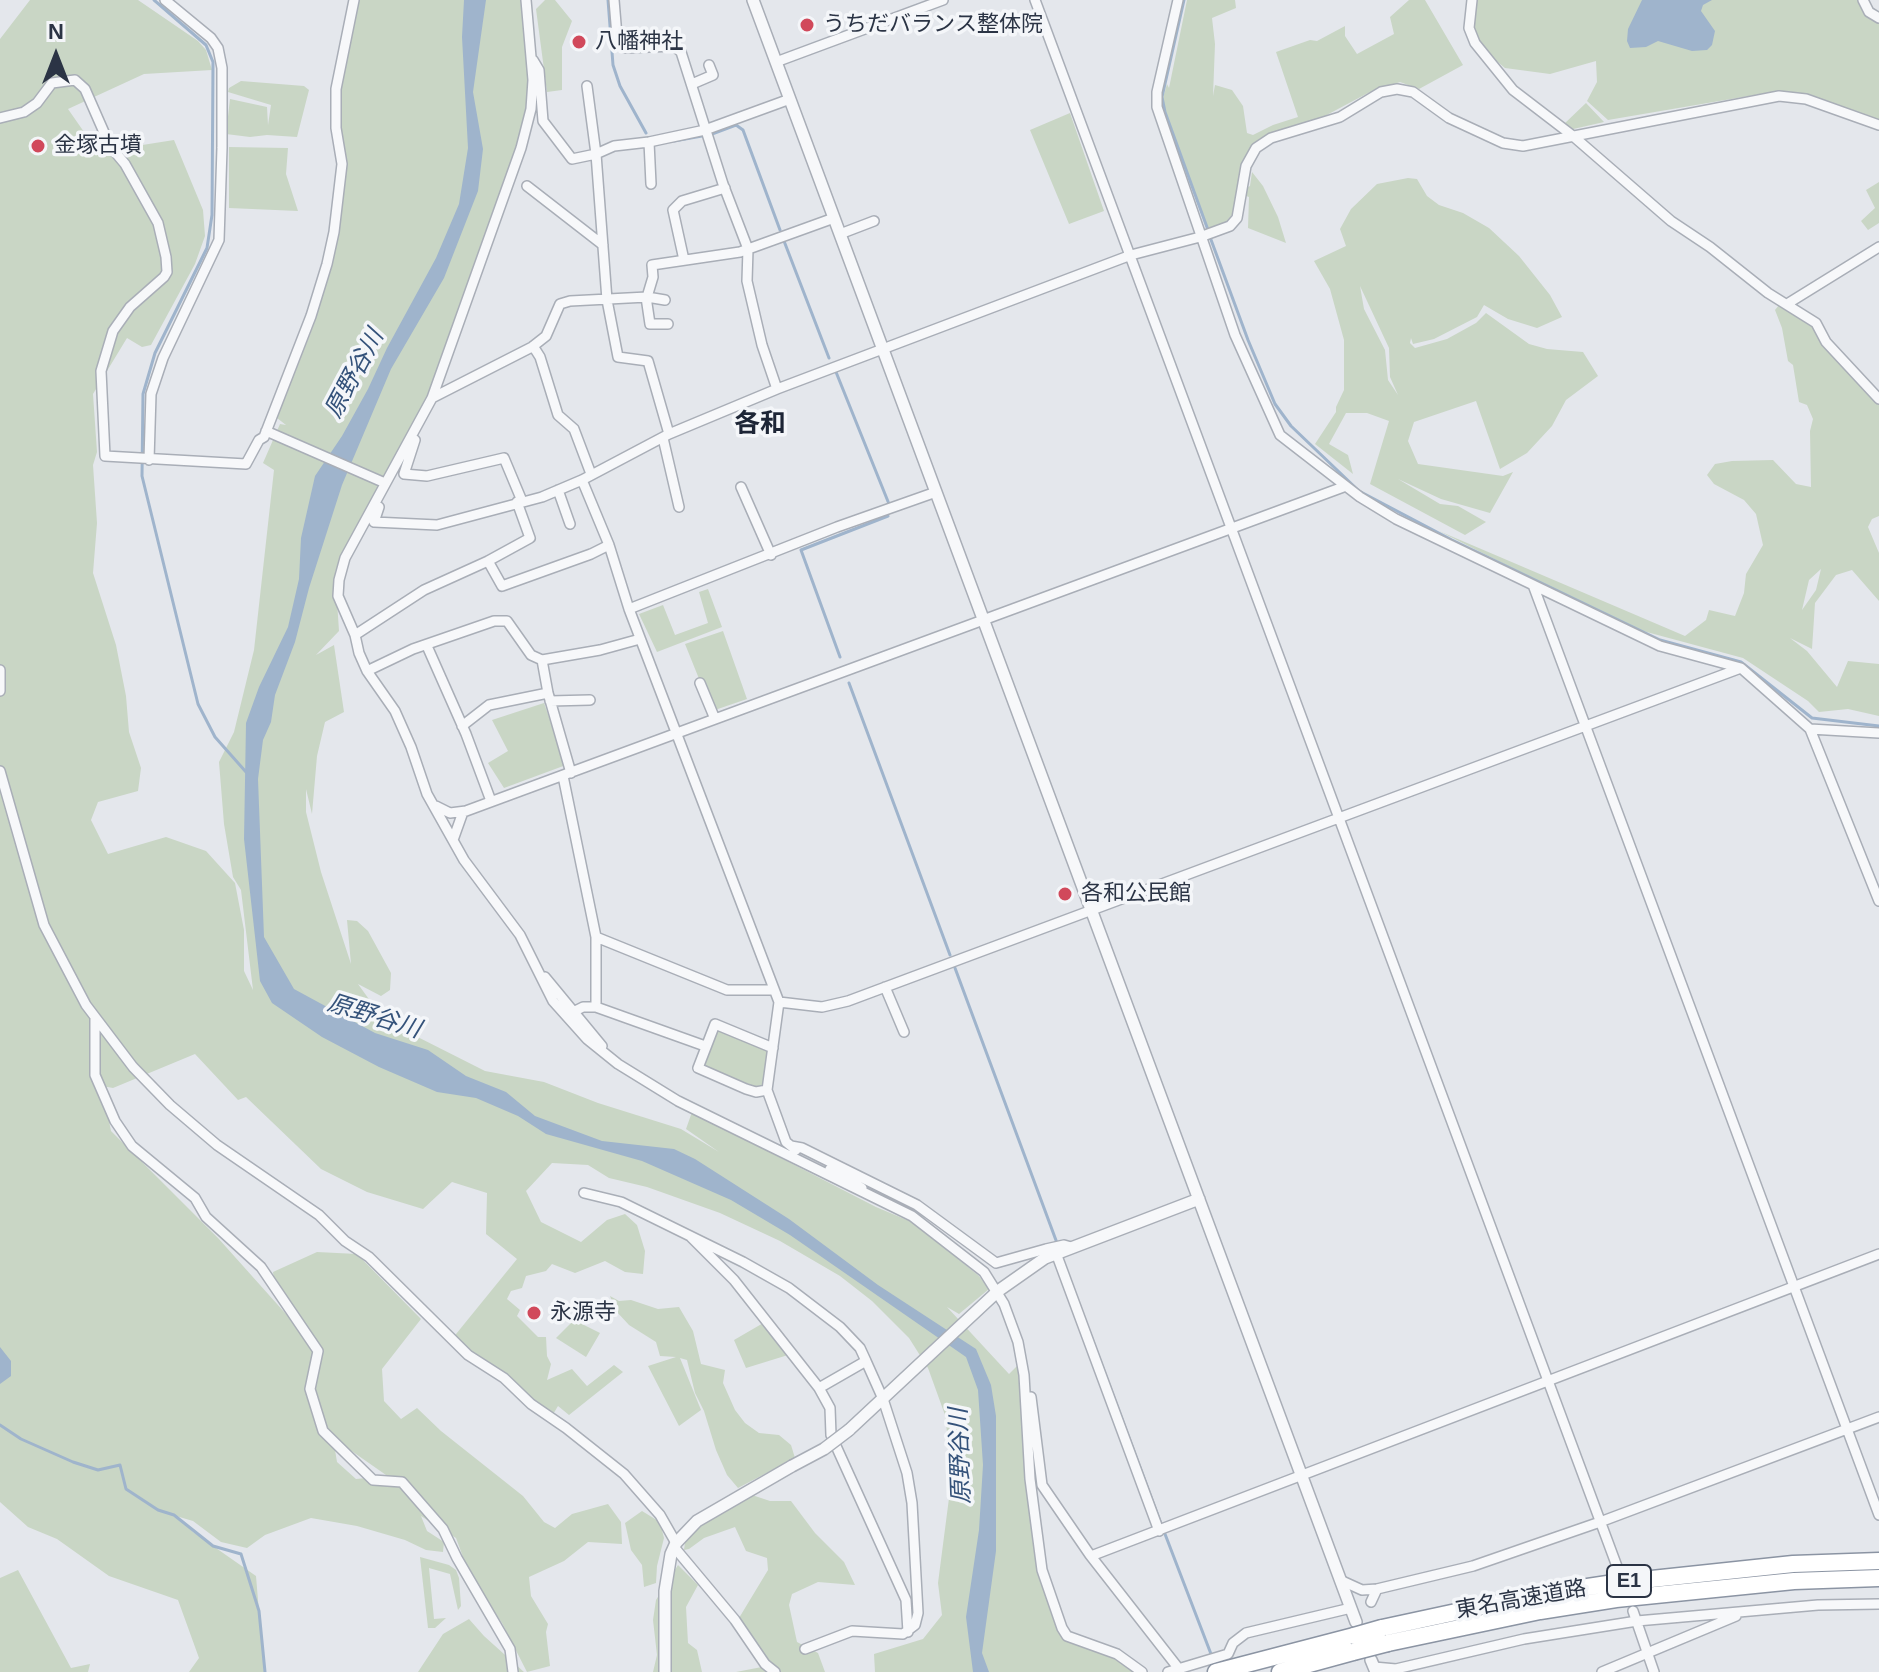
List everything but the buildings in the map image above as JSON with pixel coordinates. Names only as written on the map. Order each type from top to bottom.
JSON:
[{"type":"highway","name":"東名高速道路","points":[[1385,1636],[1535,1595],[1614,1583],[1793,1564],[1879,1561]]},
{"type":"highway","name":"東名高速道路","points":[[1213,1665],[1246,1663],[1354,1637],[1385,1636],[1616,1599],[1794,1581],[1879,1578]]},
{"type":"highway","name":"東名高速道路","points":[[1280,1672],[1354,1637]]},
{"type":"street","points":[[149,460],[151,394],[219,240],[222,68],[218,48],[211,38],[165,0]]},
{"type":"street","points":[[0,118],[24,112],[37,103],[52,83],[75,80],[85,89],[110,146],[125,164],[158,223],[167,272],[130,307],[113,331],[101,371],[105,456],[246,464],[266,431],[311,316],[334,232],[342,164],[336,128],[336,89],[354,0]]},
{"type":"street","points":[[526,0],[531,109],[525,136],[432,398],[416,429],[381,481],[345,558],[339,580],[338,596],[355,635],[359,653],[367,671],[395,711],[427,794],[464,860],[520,935],[553,1001],[568,1021],[611,1058],[678,1101],[912,1216],[984,1272],[1018,1342],[1032,1402],[1042,1485],[1091,1556],[1179,1669]]},
{"type":"street","points":[[614,0],[617,36],[625,48],[674,46],[681,52],[748,249],[747,281],[762,345],[777,389]]},
{"type":"street","points":[[753,0],[1351,1608],[1354,1637]]},
{"type":"street","points":[[776,62],[943,0]]},
{"type":"street","points":[[1035,0],[1618,1569]]},
{"type":"street","points":[[1178,0],[1157,92],[1157,107],[1235,335],[1280,435],[1346,486],[1396,519],[1660,646],[1741,668],[1810,729],[1879,901]]},
{"type":"street","points":[[1472,0],[1469,28],[1475,43],[1513,90],[1573,136],[1671,221],[1768,293],[1816,323],[1826,342],[1879,399]]},
{"type":"street","points":[[1863,0],[1869,12],[1879,18]]},
{"type":"street","points":[[531,57],[539,70],[543,121],[572,159],[614,146],[705,130],[790,99]]},
{"type":"street","points":[[692,84],[713,75],[709,65]]},
{"type":"street","points":[[587,86],[596,154],[607,300],[618,357],[648,361],[679,507]]},
{"type":"street","points":[[266,431],[388,486],[374,522],[437,525],[558,490],[666,436],[777,389],[1131,255],[1230,226],[1237,218],[1246,166],[1256,148],[1271,138],[1340,117],[1381,92],[1397,89],[1413,92],[1449,118],[1503,143],[1523,146],[1779,96],[1806,99],[1879,125]]},
{"type":"street","points":[[649,142],[651,184]]},
{"type":"street","points":[[527,186],[603,245]]},
{"type":"street","points":[[684,260],[673,210],[682,201],[725,188]]},
{"type":"street","points":[[668,324],[650,324],[647,297],[653,277],[652,265],[748,249],[834,218]]},
{"type":"street","points":[[840,234],[874,221]]},
{"type":"street","points":[[1787,304],[1879,247]]},
{"type":"street","points":[[432,398],[533,346],[546,336],[560,304],[647,297],[665,300]]},
{"type":"street","points":[[533,346],[540,357],[558,415],[574,429],[586,477],[629,609],[779,1002],[767,1090],[786,1142],[850,1180],[880,1202]]},
{"type":"street","points":[[355,635],[424,590],[530,538],[504,458],[427,476],[404,474],[418,434],[416,429]]},
{"type":"street","points":[[436,806],[450,813],[463,812],[1346,486]]},
{"type":"street","points":[[741,487],[771,555]]},
{"type":"street","points":[[558,490],[570,524]]},
{"type":"street","points":[[629,609],[837,527],[936,492]]},
{"type":"street","points":[[488,561],[502,586],[609,545]]},
{"type":"street","points":[[1533,585],[1879,1515]]},
{"type":"street","points":[[367,671],[413,649],[494,621],[507,621],[531,655],[542,660],[640,639]]},
{"type":"street","points":[[427,646],[491,801]]},
{"type":"street","points":[[542,660],[567,774],[596,937],[596,1007]]},
{"type":"street","points":[[779,1002],[809,1007],[835,1005],[1741,668]]},
{"type":"street","points":[[0,670],[0,691]]},
{"type":"street","points":[[700,683],[715,719]]},
{"type":"street","points":[[462,726],[489,705],[549,697],[590,700]]},
{"type":"street","points":[[1810,729],[1879,733]]},
{"type":"street","points":[[0,771],[44,925],[95,1019],[133,1067],[170,1105],[217,1145],[319,1215],[345,1241],[369,1257],[468,1355],[504,1378],[531,1404],[624,1474],[660,1515],[675,1545],[735,1620],[765,1664],[775,1672]]},
{"type":"street","points":[[453,840],[463,812]]},
{"type":"street","points":[[596,937],[727,990],[774,990]]},
{"type":"street","points":[[535,966],[611,1058]]},
{"type":"street","points":[[885,987],[904,1032]]},
{"type":"street","points":[[575,1011],[583,1007],[596,1007],[705,1046]]},
{"type":"street","points":[[95,1019],[95,1075],[115,1121],[132,1146],[195,1198],[206,1217],[261,1267],[318,1351],[310,1389],[323,1431],[373,1480],[402,1482],[443,1529],[510,1649],[513,1672]]},
{"type":"street","points":[[767,1090],[756,1092],[746,1089],[698,1068],[715,1024],[773,1048]]},
{"type":"street","points":[[791,1146],[802,1148],[917,1205],[996,1263],[1064,1245],[1071,1247]]},
{"type":"street","points":[[584,1193],[621,1202],[789,1288],[840,1327],[860,1348],[883,1399],[907,1473],[912,1503],[918,1613],[915,1625],[908,1632],[852,1631],[805,1649]]},
{"type":"street","points":[[665,1672],[667,1572],[675,1545],[697,1521],[824,1449],[849,1430],[996,1293],[1056,1253],[1199,1199]]},
{"type":"street","points":[[691,1237],[734,1280],[819,1388],[830,1408],[831,1435],[906,1600],[908,1632]]},
{"type":"street","points":[[1056,1253],[1159,1531]]},
{"type":"street","points":[[1091,1556],[1879,1254]]},
{"type":"street","points":[[819,1388],[866,1361]]},
{"type":"street","points":[[1024,1375],[1037,1541],[1042,1570],[1062,1628],[1067,1636],[1117,1654],[1142,1672]]},
{"type":"street","points":[[1340,1580],[1362,1590],[1377,1589],[1473,1566],[1600,1522],[1879,1417]]},
{"type":"street","points":[[1371,1602],[1377,1589]]},
{"type":"street","points":[[1374,1666],[1396,1669],[1635,1616],[1879,1604]]},
{"type":"street","points":[[1168,1672],[1213,1665],[1228,1654],[1233,1643],[1246,1633],[1351,1608]]},
{"type":"street","points":[[1602,1672],[1747,1611]]},
{"type":"street","points":[[1635,1616],[1654,1672]]},
{"type":"green space","points":[[30,0],[138,0],[198,41],[206,50],[212,70],[144,74],[68,109],[98,152],[174,140],[203,210],[205,236],[195,264],[151,345],[142,347],[127,338],[93,394],[97,523],[93,573],[116,645],[129,732],[141,768],[138,791],[98,802],[91,820],[108,854],[166,837],[206,851],[235,883],[244,930],[244,971],[253,990],[241,890],[233,877],[224,824],[219,762],[234,732],[254,650],[274,470],[263,463],[280,424],[286,425],[277,418],[314,324],[336,216],[336,128],[354,0],[524,0],[531,100],[520,148],[432,398],[335,572],[339,631],[316,655],[334,645],[344,712],[325,722],[317,756],[312,814],[306,789],[306,812],[321,872],[351,964],[347,920],[357,921],[368,931],[391,973],[390,990],[381,996],[358,984],[384,1020],[485,1071],[544,1082],[681,1129],[719,1152],[686,1129],[692,1112],[876,1207],[914,1223],[979,1276],[989,1289],[959,1314],[947,1307],[1009,1374],[1019,1364],[1037,1541],[1068,1636],[1123,1658],[1141,1672],[875,1672],[874,1654],[923,1639],[942,1615],[938,1583],[952,1475],[945,1415],[928,1368],[909,1338],[872,1301],[840,1276],[780,1241],[720,1213],[647,1187],[609,1178],[588,1165],[552,1163],[526,1191],[541,1222],[581,1242],[607,1220],[625,1214],[637,1225],[645,1251],[643,1274],[625,1272],[605,1261],[575,1273],[552,1264],[546,1271],[526,1276],[522,1288],[511,1291],[507,1299],[520,1310],[517,1316],[538,1337],[546,1337],[547,1356],[551,1364],[547,1380],[572,1369],[587,1386],[614,1365],[623,1372],[569,1415],[558,1406],[552,1416],[452,1339],[517,1259],[486,1234],[487,1193],[452,1182],[423,1209],[367,1192],[321,1169],[246,1097],[238,1100],[195,1054],[113,1088],[102,1086],[111,1131],[218,1238],[294,1323],[275,1286],[273,1272],[317,1252],[357,1254],[421,1319],[382,1369],[384,1401],[401,1419],[417,1408],[523,1496],[544,1522],[555,1528],[572,1514],[608,1504],[621,1522],[622,1544],[588,1542],[564,1561],[529,1577],[531,1596],[548,1624],[550,1666],[527,1672],[502,1623],[470,1576],[456,1538],[421,1516],[427,1531],[444,1542],[443,1552],[426,1550],[405,1540],[357,1526],[311,1518],[265,1535],[247,1548],[221,1542],[193,1521],[176,1516],[193,1532],[256,1576],[264,1672],[189,1672],[199,1658],[178,1600],[109,1576],[57,1539],[28,1527],[0,1502],[0,39]],"holes":[[[333,1438],[386,1475],[356,1479],[337,1462]]]},
{"type":"green space","points":[[545,0],[555,0],[572,21],[562,47],[562,90],[547,92],[536,9]]},
{"type":"green space","points":[[1187,0],[1235,0],[1236,8],[1212,18],[1215,44],[1213,96],[1215,85],[1232,90],[1243,106],[1247,133],[1253,135],[1298,117],[1276,52],[1310,40],[1317,41],[1345,26],[1345,36],[1357,54],[1394,34],[1390,17],[1409,0],[1425,0],[1463,65],[1419,89],[1400,82],[1368,93],[1308,125],[1259,139],[1243,190],[1250,186],[1252,172],[1263,186],[1278,217],[1286,243],[1248,228],[1249,197],[1238,193],[1236,210],[1224,224],[1207,228],[1161,105],[1167,84],[1169,88]]},
{"type":"green space","points":[[1473,0],[1859,0],[1879,19],[1879,120],[1822,100],[1778,91],[1608,120],[1587,101],[1597,82],[1596,61],[1550,74],[1505,68],[1479,47],[1472,24]]},
{"type":"green space","points":[[241,81],[304,86],[309,90],[297,137],[226,134],[230,99],[267,107],[268,125],[271,105],[228,92],[229,88]]},
{"type":"green space","points":[[1586,103],[1604,122],[1569,130],[1564,124]]},
{"type":"green space","points":[[1070,113],[1104,211],[1069,224],[1030,130]]},
{"type":"green space","points":[[229,147],[288,148],[286,174],[298,211],[229,208]]},
{"type":"green space","points":[[1417,179],[1427,196],[1439,205],[1463,213],[1489,228],[1519,256],[1550,295],[1562,317],[1537,328],[1508,319],[1484,305],[1477,317],[1434,339],[1413,344],[1411,338],[1410,343],[1415,348],[1447,339],[1476,323],[1486,313],[1529,344],[1583,352],[1598,376],[1566,400],[1552,426],[1527,453],[1500,469],[1476,401],[1414,422],[1408,441],[1418,464],[1503,476],[1513,472],[1490,513],[1441,499],[1398,479],[1440,504],[1458,506],[1486,522],[1465,535],[1370,484],[1389,421],[1367,413],[1346,413],[1329,444],[1348,455],[1353,474],[1315,444],[1336,412],[1344,390],[1344,340],[1330,289],[1314,261],[1346,246],[1340,229],[1351,209],[1377,184]],"holes":[[[1360,286],[1389,348],[1390,377],[1398,395],[1388,380],[1385,350],[1364,309]]]},
{"type":"green space","points":[[1879,182],[1879,223],[1868,230],[1861,221],[1875,208],[1866,190]]},
{"type":"green space","points":[[1779,305],[1806,316],[1879,402],[1879,516],[1872,519],[1868,527],[1879,553],[1879,601],[1852,570],[1836,575],[1815,603],[1812,649],[1790,638],[1807,651],[1837,687],[1848,661],[1879,664],[1879,716],[1848,709],[1819,712],[1808,701],[1743,658],[1628,627],[1439,531],[1685,636],[1706,620],[1709,610],[1735,616],[1744,593],[1746,574],[1763,545],[1756,514],[1744,500],[1714,484],[1707,475],[1715,464],[1773,460],[1796,484],[1811,487],[1810,431],[1813,419],[1807,405],[1799,402],[1793,365],[1788,361],[1775,310]],"holes":[[[1821,569],[1816,590],[1802,610],[1809,580]]]},
{"type":"green space","points":[[708,589],[722,627],[657,652],[639,614],[663,605],[675,635],[708,623],[699,592]]},
{"type":"green space","points":[[723,631],[747,699],[712,711],[685,644]]},
{"type":"green space","points":[[544,703],[566,765],[504,788],[488,763],[508,751],[492,720]]},
{"type":"green space","points":[[716,1026],[770,1050],[765,1088],[756,1089],[700,1067]]},
{"type":"green space","points":[[610,1296],[619,1301],[631,1300],[658,1309],[679,1307],[693,1331],[701,1364],[725,1370],[723,1383],[735,1410],[745,1423],[759,1433],[779,1435],[791,1445],[795,1458],[738,1488],[727,1475],[716,1450],[695,1393],[687,1360],[680,1358],[701,1410],[679,1426],[648,1366],[676,1357],[660,1356],[656,1342],[629,1325],[616,1311]]},
{"type":"green space","points":[[574,1320],[600,1333],[586,1357],[556,1338]]},
{"type":"green space","points":[[765,1322],[788,1355],[746,1368],[734,1340]]},
{"type":"green space","points":[[752,1495],[770,1501],[791,1501],[815,1533],[844,1562],[855,1585],[818,1582],[792,1594],[789,1605],[797,1642],[818,1653],[825,1672],[736,1672],[767,1666],[739,1618],[768,1570],[767,1558],[746,1551],[735,1527],[704,1538],[684,1550],[686,1535]]},
{"type":"green space","points":[[642,1511],[660,1522],[664,1538],[656,1583],[644,1587],[642,1565],[631,1550],[625,1523]]},
{"type":"green space","points":[[420,1557],[449,1565],[456,1570],[459,1578],[461,1606],[458,1610],[450,1574],[429,1568],[434,1619],[446,1618],[435,1628],[428,1628]]},
{"type":"green space","points":[[678,1565],[698,1585],[686,1607],[688,1643],[697,1650],[702,1672],[653,1672],[657,1655],[653,1620],[656,1600]]},
{"type":"green space","points":[[18,1570],[71,1668],[90,1664],[88,1672],[0,1672],[0,1578]]},
{"type":"green space","points":[[469,1619],[524,1672],[418,1672],[443,1634]]},
{"type":"water","points":[[464,0],[486,0],[473,92],[483,149],[478,191],[444,278],[391,369],[342,485],[295,642],[275,695],[271,722],[263,740],[258,779],[264,937],[294,989],[375,1033],[428,1050],[466,1076],[506,1092],[535,1116],[602,1141],[674,1149],[695,1159],[789,1219],[878,1285],[976,1349],[991,1385],[996,1416],[996,1551],[982,1653],[989,1672],[973,1672],[966,1617],[979,1530],[983,1465],[978,1390],[966,1357],[790,1235],[731,1200],[642,1161],[546,1134],[518,1116],[476,1098],[437,1092],[379,1067],[322,1037],[272,1003],[260,981],[244,839],[246,723],[259,687],[288,627],[299,579],[301,538],[315,476],[368,389],[436,258],[459,204],[468,148],[462,37]]},
{"type":"water","points":[[1642,0],[1712,0],[1703,5],[1701,11],[1715,31],[1712,45],[1707,50],[1692,51],[1658,41],[1646,47],[1630,48],[1628,29]]},
{"type":"water","points":[[0,1347],[11,1361],[11,1376],[0,1384]]},
{"type":"waterway","points":[[154,0],[206,45],[213,62],[212,215],[207,248],[155,353],[143,394],[142,476],[198,704],[215,737],[246,772]]},
{"type":"waterway","points":[[608,0],[613,65],[620,86],[646,133]]},
{"type":"waterway","points":[[1184,0],[1162,97],[1208,230]]},
{"type":"waterway","points":[[712,134],[736,125],[743,130],[780,230]]},
{"type":"waterway","points":[[674,141],[702,136]]},
{"type":"waterway","points":[[1210,237],[1275,404],[1291,426],[1359,491],[1452,540],[1660,640],[1741,662],[1812,718],[1879,726]]},
{"type":"waterway","points":[[784,241],[829,358]]},
{"type":"waterway","points":[[836,372],[889,504]]},
{"type":"waterway","points":[[840,657],[801,550],[888,516]]},
{"type":"waterway","points":[[849,683],[950,955]]},
{"type":"waterway","points":[[955,968],[1057,1243]]},
{"type":"waterway","points":[[1088,1328],[1161,1524]]},
{"type":"waterway","points":[[0,1425],[21,1439],[73,1462],[98,1470],[120,1465],[126,1489],[158,1510],[174,1515],[213,1546],[241,1554],[259,1611],[265,1672]]},
{"type":"waterway","points":[[1165,1534],[1211,1654]]},
{"type":"place","name":"うちだバランス整体院","points":[[807,25]]},
{"type":"place","name":"八幡神社","points":[[579,42]]},
{"type":"place","name":"金塚古墳","points":[[38,146]]},
{"type":"place","name":"各和公民館","points":[[1065,894]]},
{"type":"place","name":"永源寺","points":[[534,1313]]},
{"type":"district","name":"各和","points":[[760,425]]},
{"type":"water label","name":"原野谷川","points":[[355,374]]},
{"type":"water label","name":"原野谷川","points":[[374,1017]]},
{"type":"water label","name":"原野谷川","points":[[961,1456]]}]
